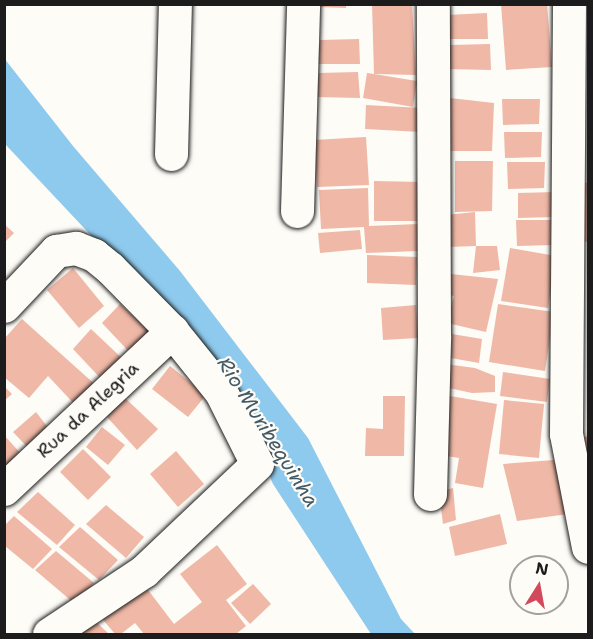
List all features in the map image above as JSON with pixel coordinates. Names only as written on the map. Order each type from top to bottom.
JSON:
[{"type":"street","points":[[171,154],[175,4]]},
{"type":"street","points":[[297,211],[303,4]]},
{"type":"street","points":[[429,494],[434,336],[433,4]]},
{"type":"street","points":[[569,4],[566,434],[588,547]]},
{"type":"street","points":[[14,297],[56,251],[76,248],[94,255],[110,268],[172,331],[221,392],[256,464],[144,571],[49,634]]},
{"type":"street","name":"Rua da Alegria","points":[[4,489],[172,331]]},
{"type":"water","name":"Rio Muribequinha","points":[[4,58],[73,146],[180,271],[308,438],[401,619],[415,634],[371,634],[273,484],[248,425],[180,330],[5,144]]},
{"type":"building","points":[[317,4],[346,4],[346,8],[317,7]]},
{"type":"building","points":[[372,4],[412,4],[416,75],[374,74]]},
{"type":"building","points":[[501,4],[547,4],[552,67],[506,70]]},
{"type":"building","points":[[487,13],[488,39],[444,39],[447,15]]},
{"type":"building","points":[[359,39],[360,64],[317,64],[320,40]]},
{"type":"building","points":[[490,44],[491,70],[447,69],[450,45]]},
{"type":"building","points":[[358,72],[360,98],[316,97],[319,73]]},
{"type":"building","points":[[367,73],[417,81],[413,107],[363,98]]},
{"type":"building","points":[[450,98],[494,103],[492,151],[449,151]]},
{"type":"building","points":[[502,99],[540,99],[539,124],[503,125]]},
{"type":"building","points":[[366,105],[423,108],[421,132],[365,129]]},
{"type":"building","points":[[504,132],[542,132],[541,157],[505,158]]},
{"type":"building","points":[[366,137],[369,185],[317,187],[314,140]]},
{"type":"building","points":[[455,161],[493,161],[492,211],[455,212]]},
{"type":"building","points":[[507,162],[545,162],[544,188],[508,189]]},
{"type":"building","points":[[374,181],[421,182],[421,221],[374,221]]},
{"type":"building","points":[[581,182],[588,183],[588,242],[576,241]]},
{"type":"building","points":[[368,188],[369,226],[418,224],[419,251],[366,253],[364,227],[321,229],[319,190]]},
{"type":"building","points":[[556,192],[555,217],[518,218],[518,193]]},
{"type":"building","points":[[475,212],[476,246],[447,247],[446,215]]},
{"type":"building","points":[[516,220],[554,220],[553,245],[517,246]]},
{"type":"building","points":[[4,224],[14,233],[4,243]]},
{"type":"building","points":[[360,230],[362,249],[320,253],[318,233]]},
{"type":"building","points":[[476,246],[497,246],[500,270],[473,273]]},
{"type":"building","points":[[510,248],[556,256],[548,308],[501,301]]},
{"type":"building","points":[[367,255],[417,257],[416,285],[367,283]]},
{"type":"building","points":[[73,268],[104,306],[79,328],[47,290]]},
{"type":"building","points":[[451,274],[498,279],[486,332],[447,323],[454,296],[444,294]]},
{"type":"building","points":[[120,304],[154,335],[133,356],[102,323]]},
{"type":"building","points":[[498,304],[554,312],[545,371],[489,362]]},
{"type":"building","points":[[416,305],[418,338],[383,340],[381,308]]},
{"type":"building","points":[[22,319],[99,388],[78,408],[48,376],[29,398],[4,377],[4,339]]},
{"type":"building","points":[[91,329],[125,361],[104,382],[73,349]]},
{"type":"building","points":[[452,334],[482,339],[479,363],[451,358]]},
{"type":"building","points":[[445,364],[475,368],[495,376],[495,392],[472,393],[444,387]]},
{"type":"building","points":[[170,366],[206,395],[188,417],[152,389]]},
{"type":"building","points":[[503,372],[550,379],[547,402],[500,396]]},
{"type":"building","points":[[4,386],[12,394],[4,401]]},
{"type":"building","points":[[444,395],[497,404],[483,488],[455,483],[459,458],[434,454]]},
{"type":"building","points":[[383,396],[405,396],[404,456],[365,456],[366,428],[383,429]]},
{"type":"building","points":[[124,397],[158,429],[137,450],[107,417]]},
{"type":"building","points":[[504,400],[544,404],[539,458],[499,454]]},
{"type":"building","points":[[36,412],[53,434],[33,453],[13,432]]},
{"type":"building","points":[[102,427],[125,445],[108,465],[86,447]]},
{"type":"building","points":[[4,435],[23,456],[4,472]]},
{"type":"building","points":[[588,436],[588,454],[577,456],[578,439]]},
{"type":"building","points":[[83,449],[111,477],[88,500],[60,472]]},
{"type":"building","points":[[176,451],[204,484],[178,507],[150,474]]},
{"type":"building","points":[[554,460],[568,514],[517,521],[503,464]]},
{"type":"building","points":[[453,488],[456,520],[443,524],[439,492]]},
{"type":"building","points":[[38,492],[75,525],[57,545],[17,512]]},
{"type":"building","points":[[106,505],[144,537],[126,558],[86,524]]},
{"type":"building","points":[[500,514],[507,544],[455,556],[449,527]]},
{"type":"building","points":[[14,516],[52,549],[33,569],[5,546],[5,525]]},
{"type":"building","points":[[80,527],[118,560],[99,580],[59,547]]},
{"type":"building","points":[[217,545],[247,584],[226,600],[246,626],[236,634],[144,634],[135,623],[121,634],[115,634],[99,615],[142,582],[174,624],[202,602],[180,574]]},
{"type":"building","points":[[56,551],[94,583],[75,604],[35,570]]},
{"type":"building","points":[[253,584],[271,604],[250,624],[231,603]]},
{"type":"building","points":[[94,620],[109,634],[81,634]]}]
